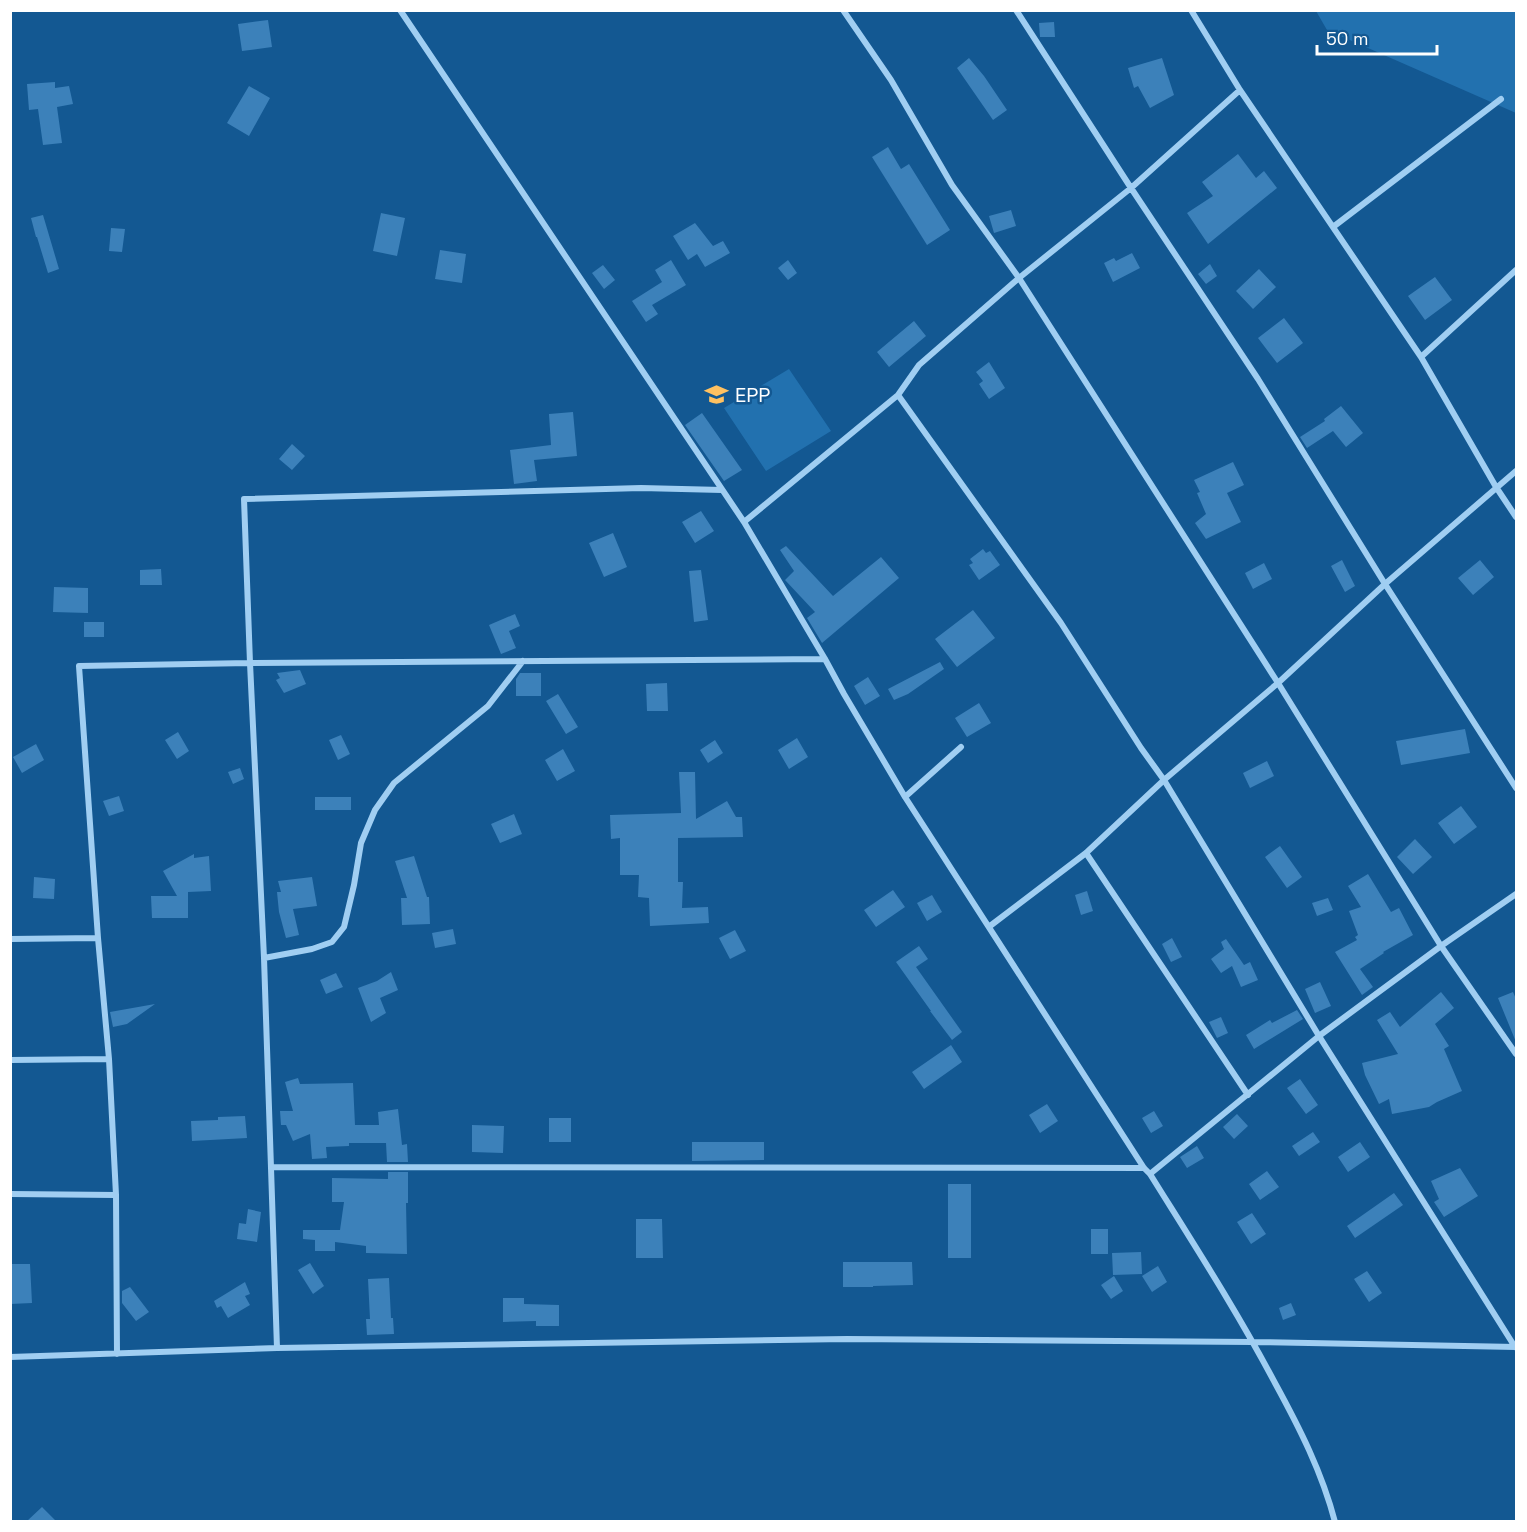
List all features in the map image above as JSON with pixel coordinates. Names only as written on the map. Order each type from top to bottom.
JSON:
[{"type":"street","points":[[400,10],[744,522],[905,797],[1234,1308],[1297,1423],[1318,1471],[1335,1521]]},
{"type":"street","points":[[843,10],[891,80],[952,185],[1019,278],[1278,683],[1441,946],[1516,1054]]},
{"type":"street","points":[[1016,10],[1258,379],[1385,584],[1516,788]]},
{"type":"street","points":[[1191,10],[1240,90],[1421,357],[1496,487],[1516,517]]},
{"type":"street","points":[[744,522],[898,395],[919,365],[1019,278],[1131,188],[1240,90]]},
{"type":"street","points":[[1333,227],[1501,99]]},
{"type":"street","points":[[1421,357],[1516,270]]},
{"type":"street","points":[[898,395],[1061,623],[1140,748],[1164,780],[1319,1036],[1516,1347]]},
{"type":"street","points":[[990,926],[1086,854],[1164,780],[1278,683],[1385,584],[1516,471]]},
{"type":"street","points":[[277,1348],[264,958],[249,663],[244,500],[641,488],[722,490]]},
{"type":"street","points":[[117,1354],[116,1195],[110,1059],[98,938],[79,666],[825,658]]},
{"type":"street","points":[[264,958],[312,949],[332,942],[345,927],[361,843],[375,810],[394,783],[488,706],[523,661]]},
{"type":"street","points":[[905,797],[961,747]]},
{"type":"street","points":[[1086,854],[1248,1095]]},
{"type":"street","points":[[1149,1174],[1319,1036],[1516,894]]},
{"type":"street","points":[[10,939],[98,938]]},
{"type":"street","points":[[10,1060],[110,1059]]},
{"type":"street","points":[[271,1167],[1144,1168]]},
{"type":"street","points":[[10,1194],[116,1195]]},
{"type":"street","points":[[10,1357],[277,1348],[847,1339],[1253,1342],[1516,1347]]},
{"type":"shaded area","points":[[1316,11],[1516,11],[1516,113],[1327,30]]},
{"type":"shaded area","points":[[789,369],[831,431],[766,471],[724,408]]},
{"type":"building","points":[[268,20],[272,47],[242,51],[238,24]]},
{"type":"building","points":[[1054,22],[1055,37],[1040,37],[1039,23]]},
{"type":"building","points":[[969,58],[1007,110],[993,120],[957,68]]},
{"type":"building","points":[[1162,58],[1174,95],[1150,108],[1138,86],[1134,88],[1128,68]]},
{"type":"building","points":[[55,82],[55,88],[69,86],[73,104],[57,107],[62,143],[43,145],[38,109],[29,110],[27,84]]},
{"type":"building","points":[[249,86],[270,98],[249,136],[227,123]]},
{"type":"building","points":[[888,147],[901,169],[909,164],[950,230],[927,245],[872,157]]},
{"type":"building","points":[[1238,154],[1256,178],[1264,171],[1277,188],[1208,244],[1187,213],[1213,196],[1202,182]]},
{"type":"building","points":[[1011,210],[1016,226],[994,233],[989,216]]},
{"type":"building","points":[[381,213],[405,218],[397,256],[373,251]]},
{"type":"building","points":[[43,215],[59,269],[48,273],[31,218]]},
{"type":"building","points":[[695,223],[713,246],[723,241],[730,253],[705,267],[697,254],[688,260],[673,236]]},
{"type":"building","points":[[111,228],[125,229],[122,252],[109,251]]},
{"type":"building","points":[[440,250],[466,254],[462,283],[435,279]]},
{"type":"building","points":[[1132,253],[1140,268],[1113,282],[1104,263],[1114,258],[1116,261]]},
{"type":"building","points":[[671,260],[686,285],[652,305],[658,314],[646,322],[632,301],[662,282],[655,270]]},
{"type":"building","points":[[788,260],[797,273],[788,280],[778,268]]},
{"type":"building","points":[[1210,264],[1217,276],[1206,284],[1198,274]]},
{"type":"building","points":[[603,265],[615,280],[604,289],[592,273]]},
{"type":"building","points":[[1259,269],[1276,287],[1253,309],[1236,291]]},
{"type":"building","points":[[1435,277],[1452,300],[1425,320],[1408,296]]},
{"type":"building","points":[[1284,318],[1303,343],[1277,363],[1258,338]]},
{"type":"building","points":[[914,321],[926,336],[889,367],[877,352]]},
{"type":"building","points":[[989,362],[1005,388],[989,399],[979,384],[983,381],[976,372]]},
{"type":"building","points":[[1341,406],[1363,433],[1346,447],[1333,431],[1307,448],[1300,437],[1325,421],[1324,419]]},
{"type":"building","points":[[573,412],[577,456],[534,460],[537,481],[514,484],[510,450],[551,445],[549,414]]},
{"type":"building","points":[[702,413],[742,470],[724,481],[685,425]]},
{"type":"building","points":[[292,444],[305,456],[292,470],[279,459]]},
{"type":"building","points":[[1233,462],[1244,485],[1227,493],[1241,522],[1206,539],[1195,523],[1206,514],[1194,480]]},
{"type":"building","points":[[701,511],[714,531],[695,543],[682,522]]},
{"type":"building","points":[[613,533],[627,567],[604,577],[589,543]]},
{"type":"building","points":[[786,546],[833,596],[881,557],[899,578],[822,643],[807,618],[815,612],[785,580],[794,571],[780,550]]},
{"type":"building","points":[[983,549],[986,553],[990,551],[1000,565],[979,580],[969,565],[973,563],[970,559]]},
{"type":"building","points":[[1342,560],[1355,586],[1345,592],[1331,566]]},
{"type":"building","points":[[1480,560],[1494,577],[1473,595],[1458,578]]},
{"type":"building","points":[[1264,563],[1272,579],[1253,589],[1245,573]]},
{"type":"building","points":[[161,569],[162,585],[140,585],[140,570]]},
{"type":"building","points":[[701,570],[708,620],[694,622],[689,571]]},
{"type":"building","points":[[54,587],[88,588],[88,613],[53,612]]},
{"type":"building","points":[[973,610],[995,638],[957,667],[935,639]]},
{"type":"building","points":[[515,614],[520,626],[509,631],[516,648],[501,654],[489,625]]},
{"type":"building","points":[[84,622],[104,622],[104,637],[84,637]]},
{"type":"building","points":[[940,662],[944,669],[908,694],[894,700],[888,689]]},
{"type":"building","points":[[300,670],[306,684],[284,693],[276,680],[280,678],[277,673]]},
{"type":"building","points":[[520,673],[541,673],[541,696],[516,696],[516,679]]},
{"type":"building","points":[[868,677],[880,696],[865,705],[854,686]]},
{"type":"building","points":[[667,683],[668,711],[647,711],[646,684]]},
{"type":"building","points":[[558,694],[578,727],[566,734],[546,701]]},
{"type":"building","points":[[979,703],[991,723],[967,737],[955,718]]},
{"type":"building","points":[[1465,729],[1470,753],[1401,765],[1396,741]]},
{"type":"building","points":[[178,732],[189,751],[177,759],[165,740]]},
{"type":"building","points":[[341,735],[350,754],[338,760],[329,740]]},
{"type":"building","points":[[797,738],[808,757],[789,769],[778,750]]},
{"type":"building","points":[[715,740],[723,753],[708,763],[700,750]]},
{"type":"building","points":[[36,744],[44,760],[22,773],[13,757]]},
{"type":"building","points":[[563,749],[575,771],[557,781],[545,760]]},
{"type":"building","points":[[1267,761],[1274,776],[1250,788],[1243,773]]},
{"type":"building","points":[[240,768],[244,779],[233,784],[228,772]]},
{"type":"building","points":[[679,772],[695,772],[696,819],[727,801],[736,817],[742,817],[743,837],[678,838],[678,882],[683,882],[682,908],[708,907],[709,923],[650,926],[649,898],[638,897],[639,875],[620,875],[620,838],[611,839],[610,815],[681,813]]},
{"type":"building","points":[[119,796],[124,811],[109,816],[103,801]]},
{"type":"building","points":[[315,797],[351,797],[351,810],[315,810]]},
{"type":"building","points":[[1461,806],[1477,827],[1454,844],[1438,823]]},
{"type":"building","points":[[514,814],[522,834],[500,843],[491,824]]},
{"type":"building","points":[[1415,839],[1432,857],[1413,874],[1397,857]]},
{"type":"building","points":[[1280,846],[1302,877],[1287,888],[1265,857]]},
{"type":"building","points":[[194,854],[194,858],[209,856],[211,891],[188,892],[188,918],[152,918],[151,896],[177,896],[163,871]]},
{"type":"building","points":[[414,856],[427,897],[429,897],[430,924],[402,925],[401,898],[407,898],[395,861]]},
{"type":"building","points":[[1368,874],[1391,912],[1399,908],[1413,935],[1383,952],[1360,969],[1373,987],[1362,995],[1335,952],[1357,940],[1355,937],[1358,935],[1349,911],[1361,907],[1348,886]]},
{"type":"building","points":[[34,877],[55,879],[54,899],[33,898]]},
{"type":"building","points":[[312,877],[317,906],[293,909],[299,935],[286,938],[279,912],[277,892],[281,892],[278,881]]},
{"type":"building","points":[[893,890],[905,907],[876,927],[864,910]]},
{"type":"building","points":[[1087,891],[1093,911],[1081,915],[1075,895]]},
{"type":"building","points":[[932,895],[942,912],[927,921],[917,903]]},
{"type":"building","points":[[1328,898],[1333,910],[1317,916],[1312,903]]},
{"type":"building","points":[[453,929],[456,944],[435,948],[432,933]]},
{"type":"building","points":[[735,930],[746,951],[730,959],[719,938]]},
{"type":"building","points":[[1172,938],[1182,957],[1171,962],[1162,944]]},
{"type":"building","points":[[1226,939],[1244,965],[1250,962],[1258,980],[1241,987],[1232,966],[1221,973],[1211,959],[1224,949],[1221,942]]},
{"type":"building","points":[[919,946],[928,959],[916,967],[962,1032],[952,1040],[896,962]]},
{"type":"building","points":[[391,972],[398,990],[380,998],[386,1013],[371,1022],[358,988],[377,981]]},
{"type":"building","points":[[336,973],[343,987],[326,994],[320,980]]},
{"type":"building","points":[[1320,982],[1331,1006],[1315,1013],[1305,989]]},
{"type":"building","points":[[1441,992],[1454,1008],[1435,1024],[1449,1046],[1444,1049],[1462,1091],[1429,1107],[1392,1114],[1389,1099],[1379,1104],[1365,1075],[1362,1063],[1398,1054],[1377,1020],[1390,1012],[1400,1027]]},
{"type":"building","points":[[1513,992],[1516,999],[1516,1042],[1498,998]]},
{"type":"building","points":[[155,1004],[127,1024],[113,1027],[110,1012]]},
{"type":"building","points":[[1297,1010],[1303,1019],[1254,1049],[1246,1035],[1270,1020],[1272,1023]]},
{"type":"building","points":[[1221,1017],[1228,1033],[1217,1038],[1209,1022]]},
{"type":"building","points":[[951,1045],[962,1062],[924,1089],[912,1072]]},
{"type":"building","points":[[298,1078],[300,1084],[353,1083],[355,1125],[379,1125],[378,1112],[398,1109],[402,1145],[407,1144],[408,1162],[387,1162],[386,1143],[349,1143],[349,1146],[326,1147],[327,1158],[312,1159],[310,1134],[293,1141],[286,1125],[281,1125],[280,1111],[293,1111],[285,1082]]},
{"type":"building","points":[[1300,1079],[1318,1105],[1306,1114],[1287,1088]]},
{"type":"building","points":[[1047,1104],[1058,1121],[1040,1133],[1029,1115]]},
{"type":"building","points":[[1154,1111],[1163,1126],[1151,1133],[1142,1118]]},
{"type":"building","points":[[1237,1114],[1248,1126],[1234,1139],[1223,1127]]},
{"type":"building","points":[[245,1116],[247,1138],[192,1141],[191,1121]]},
{"type":"building","points":[[549,1118],[571,1118],[571,1142],[549,1142]]},
{"type":"building","points":[[472,1125],[504,1126],[503,1153],[472,1152]]},
{"type":"building","points":[[1313,1132],[1320,1142],[1299,1156],[1292,1146]]},
{"type":"building","points":[[692,1142],[764,1142],[764,1160],[692,1161]]},
{"type":"building","points":[[1360,1142],[1370,1157],[1348,1172],[1338,1157]]},
{"type":"building","points":[[1197,1146],[1204,1158],[1187,1168],[1180,1157]]},
{"type":"building","points":[[1460,1168],[1478,1196],[1444,1217],[1434,1202],[1439,1199],[1431,1181]]},
{"type":"building","points":[[1267,1171],[1279,1187],[1260,1200],[1249,1184]]},
{"type":"building","points":[[388,1172],[408,1172],[407,1254],[366,1253],[366,1246],[335,1242],[335,1251],[315,1251],[315,1240],[303,1239],[303,1230],[340,1230],[344,1202],[332,1202],[332,1178],[388,1179]]},
{"type":"building","points":[[948,1184],[971,1184],[971,1258],[948,1258]]},
{"type":"building","points":[[1394,1193],[1403,1205],[1355,1238],[1347,1226]]},
{"type":"building","points":[[248,1209],[261,1212],[257,1242],[237,1239],[239,1223],[246,1224]]},
{"type":"building","points":[[1252,1213],[1266,1234],[1251,1244],[1237,1222]]},
{"type":"building","points":[[636,1219],[662,1219],[663,1258],[636,1258]]},
{"type":"building","points":[[1091,1229],[1108,1229],[1108,1254],[1091,1254]]},
{"type":"building","points":[[1141,1252],[1142,1274],[1113,1275],[1112,1253]]},
{"type":"building","points":[[843,1262],[912,1262],[913,1285],[843,1287]]},
{"type":"building","points":[[310,1263],[324,1286],[313,1294],[298,1270]]},
{"type":"building","points":[[10,1264],[30,1264],[32,1303],[10,1304]]},
{"type":"building","points":[[1158,1266],[1167,1282],[1152,1292],[1142,1276]]},
{"type":"building","points":[[1367,1271],[1382,1293],[1369,1302],[1354,1279]]},
{"type":"building","points":[[1114,1276],[1123,1291],[1111,1299],[1101,1285]]},
{"type":"building","points":[[389,1278],[394,1334],[367,1335],[366,1319],[370,1319],[368,1279]]},
{"type":"building","points":[[245,1282],[250,1294],[245,1296],[250,1305],[228,1318],[221,1306],[217,1308],[214,1301]]},
{"type":"building","points":[[130,1287],[149,1312],[136,1321],[122,1303],[122,1291]]},
{"type":"building","points":[[503,1298],[524,1298],[524,1304],[559,1305],[559,1326],[536,1326],[536,1321],[503,1322]]},
{"type":"building","points":[[1291,1303],[1296,1315],[1283,1320],[1279,1308]]},
{"type":"building","points":[[42,1507],[56,1521],[27,1521]]},
{"type":"place","name":"EPP","points":[[717,395]]}]
